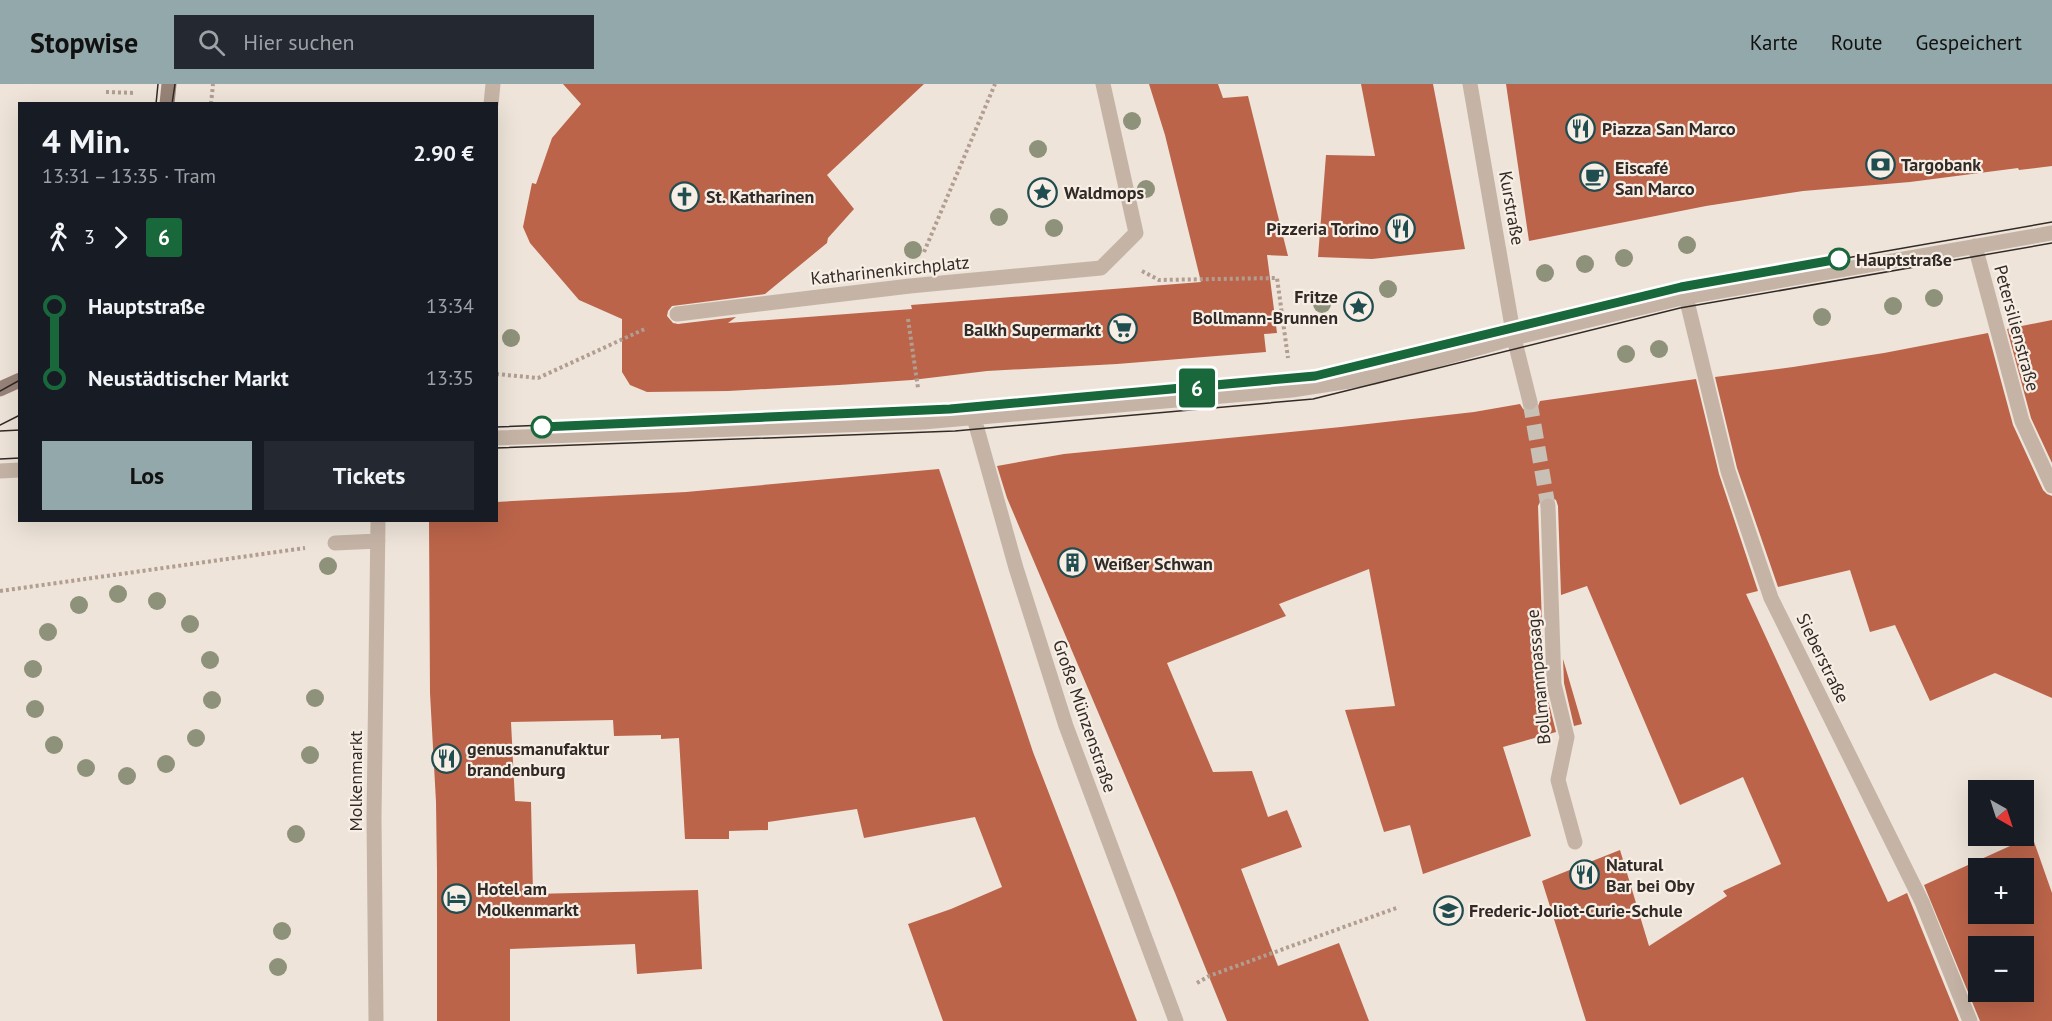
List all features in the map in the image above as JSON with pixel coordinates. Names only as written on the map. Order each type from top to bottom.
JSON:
[{"type":"street","points":[[167,102],[169,84]]},
{"type":"street","points":[[491,102],[493,84]]},
{"type":"street","name":"Katharinenkirchplatz","points":[[677,314],[907,286],[1101,268],[1136,233],[1103,84]]},
{"type":"street","name":"Kurstraße","points":[[1470,84],[1514,338]]},
{"type":"street","points":[[498,438],[923,422],[1292,390],[1376,377],[1514,338],[1686,297],[2052,233]]},
{"type":"street","name":"Petersilienstraße","points":[[1975,246],[2022,421],[2052,486]]},
{"type":"street","name":"Sieberstraße","points":[[1686,297],[1728,471],[1771,598],[1922,902],[1970,1021]]},
{"type":"street","points":[[1514,338],[1530,402]]},
{"type":"street","points":[[0,389],[18,381]]},
{"type":"street","name":"Große Münzenstraße","points":[[974,418],[1016,568],[1066,726],[1176,1021]]},
{"type":"street","points":[[0,471],[18,470]]},
{"type":"street","name":"Bollmannpassage","points":[[1548,506],[1554,684],[1567,737],[1558,780],[1575,842]]},
{"type":"street","name":"Molkenmarkt","points":[[376,1021],[374,818],[378,522]]},
{"type":"street","points":[[335,543],[378,541]]},
{"type":"path","points":[[211,102],[213,84]]},
{"type":"path","points":[[923,422],[907,286],[995,84]]},
{"type":"path","points":[[1112,256],[1159,280],[1277,278],[1292,390]]},
{"type":"path","points":[[498,374],[538,378],[677,314]]},
{"type":"path","points":[[0,591],[335,543]]},
{"type":"path","points":[[1209,976],[1399,907]]},
{"type":"building","points":[[563,84],[924,84],[827,175],[854,209],[828,238],[827,243],[765,294],[672,306],[667,316],[673,323],[678,324],[736,317],[728,323],[912,309],[911,305],[1201,282],[1165,135],[1149,84],[1218,84],[1223,98],[1248,96],[1288,256],[1267,255],[1277,333],[1264,334],[1266,352],[1117,364],[987,371],[912,380],[839,385],[728,391],[647,392],[630,385],[622,372],[622,319],[579,300],[530,243],[523,227],[532,183],[536,184],[552,138],[581,104]]},
{"type":"building","points":[[1361,84],[1433,84],[1465,249],[1372,259],[1318,257],[1326,155],[1375,156]]},
{"type":"building","points":[[1506,84],[2052,84],[2052,166],[1803,191],[1706,206],[1529,241]]},
{"type":"building","points":[[2052,320],[2052,463],[2031,418],[2007,329]]},
{"type":"building","points":[[1988,333],[2013,425],[2043,490],[2052,496],[2052,698],[1995,673],[1930,701],[1895,625],[1870,632],[1850,570],[1778,587],[1737,468],[1715,377],[1884,353]]},
{"type":"building","points":[[1696,379],[1719,474],[1758,591],[1746,594],[1888,902],[1907,893],[1959,1021],[1586,1021],[1542,881],[1620,850],[1649,946],[1727,896],[1723,891],[1781,864],[1743,777],[1680,805],[1587,586],[1561,595],[1558,506],[1556,500],[1548,496],[1542,498],[1538,506],[1544,684],[1556,732],[1503,747],[1531,836],[1423,874],[1410,825],[1384,832],[1345,710],[1395,706],[1369,569],[1279,604],[1286,616],[1167,663],[1213,772],[1252,771],[1268,817],[1287,810],[1302,847],[1241,869],[1278,966],[1339,943],[1369,1021],[1227,1021],[1007,498],[997,466],[1064,454],[1341,427],[1474,412],[1520,404],[1523,409],[1532,412],[1537,409],[1540,401]]},
{"type":"building","points":[[939,469],[1033,752],[1137,1021],[943,1021],[908,924],[1002,887],[975,817],[864,838],[857,809],[768,822],[768,830],[729,831],[729,839],[685,839],[679,738],[661,739],[661,735],[614,736],[613,720],[511,722],[515,801],[531,802],[533,894],[698,890],[702,969],[637,974],[635,944],[510,949],[510,1021],[437,1021],[436,802],[430,693],[429,522],[498,522],[498,502],[686,492]]},
{"type":"building","points":[[1563,659],[1582,724],[1574,726],[1564,683]]},
{"type":"building","points":[[2034,842],[2052,893],[2052,1021],[1980,1021],[1972,1002],[2034,1002],[2034,936],[1968,936],[1968,992],[1924,885],[1968,865],[1968,924],[2034,924],[2034,858],[1984,858],[2010,846],[2034,846]]},
{"type":"tunnel","points":[[1530,402],[1548,506]]},
{"type":"tram line","points":[[156,102],[158,84]]},
{"type":"tram line","points":[[172,102],[175,84]]},
{"type":"tram line","points":[[498,427],[950,409],[1315,376],[1681,287],[2052,222]]},
{"type":"tram line","points":[[498,448],[955,431],[1313,399],[1680,308],[2052,243]]},
{"type":"tram line","name":"6","points":[[542,427],[950,409],[1315,376],[1681,287],[1839,259]]},
{"type":"tram line","points":[[0,391],[18,381]]},
{"type":"tram line","points":[[0,425],[18,416]]},
{"type":"tram line","points":[[0,431],[18,430]]},
{"type":"tram line","points":[[0,459],[18,458]]},
{"type":"place","name":"Piazza San Marco","points":[[1581,128]]},
{"type":"place","name":"Targobank","points":[[1880,164]]},
{"type":"place","name":"Eiscafé San Marco","points":[[1594,177]]},
{"type":"place","name":"Waldmops","points":[[1043,192]]},
{"type":"place","name":"St. Katharinen","points":[[685,196]]},
{"type":"place","name":"Pizzeria Torino","points":[[1400,228]]},
{"type":"place","name":"Hauptstraße","points":[[1839,259]]},
{"type":"place","name":"Fritze Bollmann-Brunnen","points":[[1359,306]]},
{"type":"place","name":"Balkh Supermarkt","points":[[1122,329]]},
{"type":"place","name":"Weißer Schwan","points":[[1073,563]]},
{"type":"place","name":"genussmanufaktur brandenburg","points":[[446,758]]},
{"type":"place","name":"Natural Bar bei Oby","points":[[1585,874]]},
{"type":"place","name":"Hotel am Molkenmarkt","points":[[456,898]]},
{"type":"place","name":"Frederic-Joliot-Curie-Schule","points":[[1448,910]]}]
